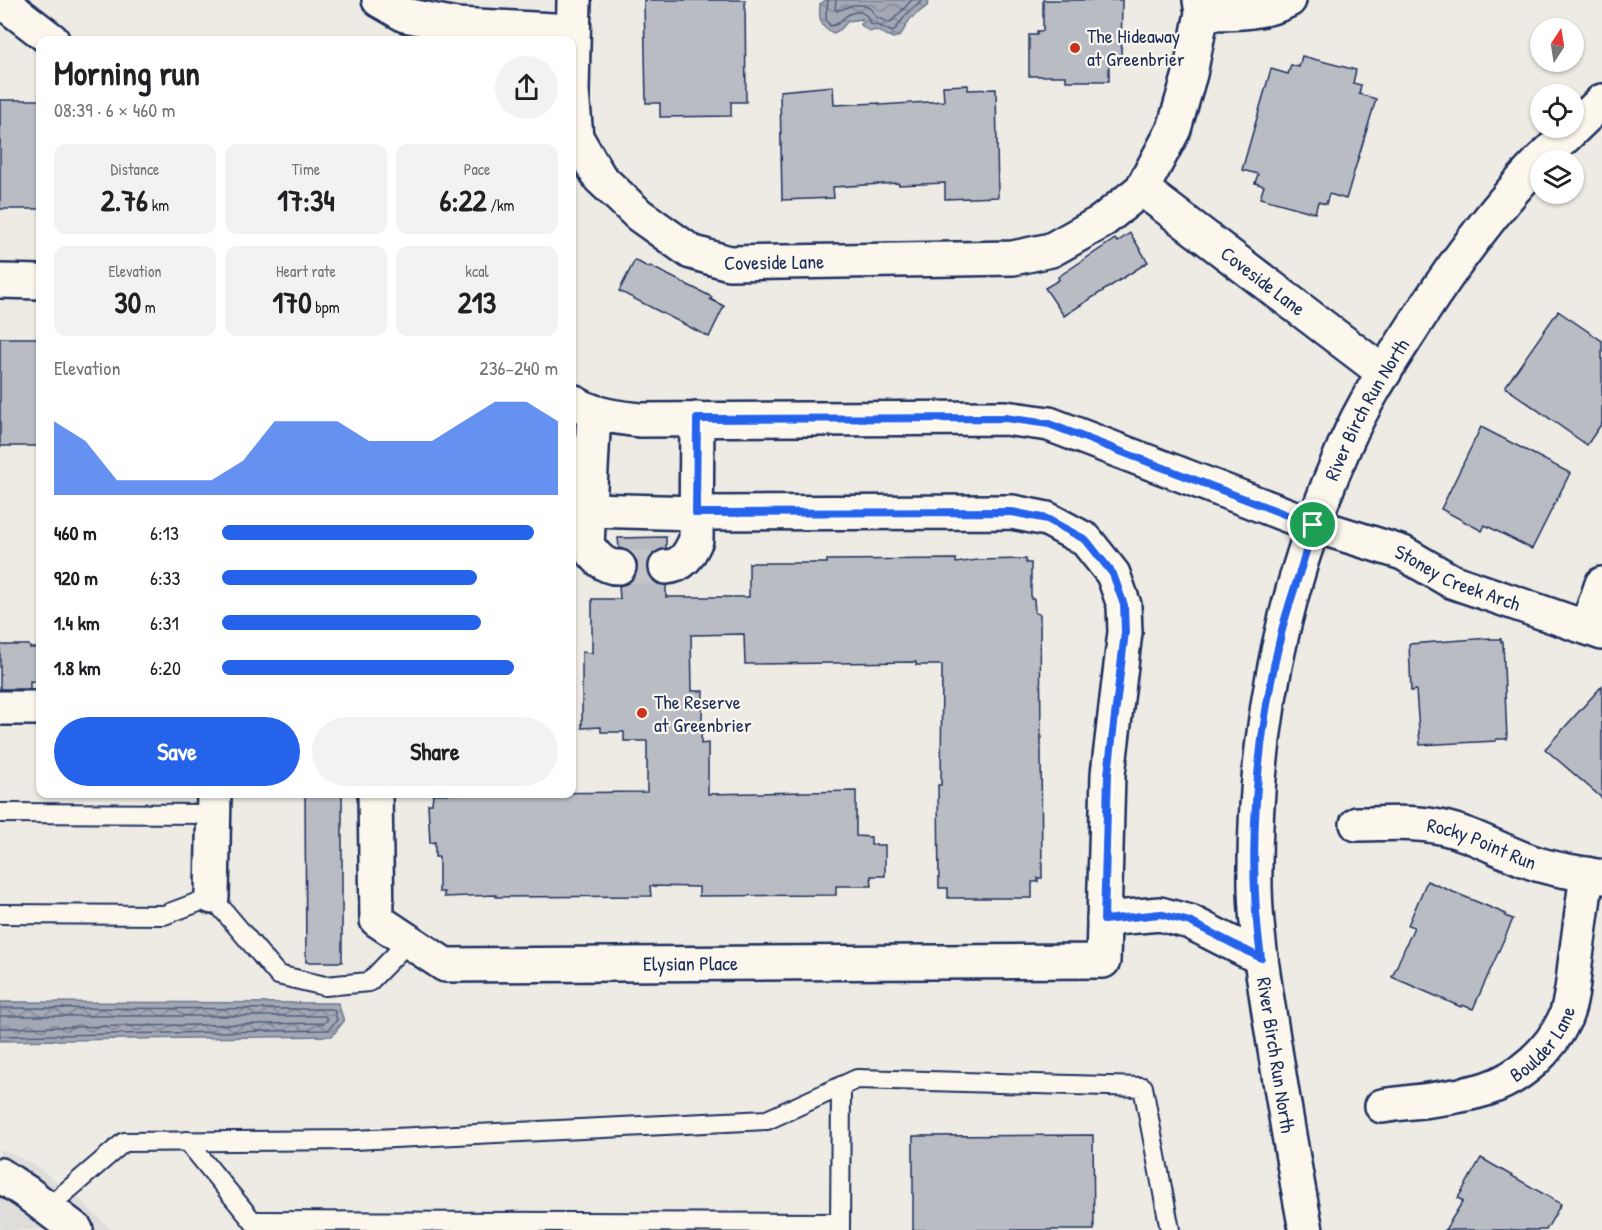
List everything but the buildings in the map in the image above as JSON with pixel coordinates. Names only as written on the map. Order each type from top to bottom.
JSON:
[{"type":"street","points":[[379,0],[405,15],[456,25],[574,16]]},
{"type":"street","name":"Coveside Lane","points":[[576,137],[600,178],[639,215],[691,252],[729,263],[1013,258],[1051,250],[1101,222],[1142,189],[1174,129],[1190,74],[1201,7],[1237,13],[1277,6],[1289,0]]},
{"type":"street","points":[[5,10],[46,36]]},
{"type":"street","name":"Coveside Lane","points":[[573,36],[574,16]]},
{"type":"street","name":"River Birch Run North","points":[[1552,150],[1602,101]]},
{"type":"street","name":"River Birch Run North","points":[[1306,1230],[1286,1121],[1261,958],[1255,890],[1261,741],[1282,630],[1313,525],[1345,444],[1384,373],[1457,259],[1530,173]]},
{"type":"street","name":"Coveside Lane","points":[[1142,189],[1384,373]]},
{"type":"street","points":[[0,281],[36,282]]},
{"type":"street","points":[[583,406],[580,508],[587,545],[598,560],[612,567],[619,567]]},
{"type":"street","name":"Stoney Creek Arch","points":[[583,406],[604,416],[639,420],[1005,418],[1049,424],[1313,525],[1403,554],[1451,581],[1595,630]]},
{"type":"street","points":[[666,567],[674,567],[689,556],[696,540],[697,419]]},
{"type":"street","name":"Elysian Place","points":[[375,798],[377,920],[445,964],[1103,961],[1108,774],[1125,632],[1124,605],[1113,574],[1086,540],[1047,519],[1012,512],[696,513],[580,508]]},
{"type":"street","points":[[1595,630],[1602,584]]},
{"type":"street","points":[[0,708],[36,708]]},
{"type":"street","points":[[212,897],[214,804]]},
{"type":"street","name":"Rocky Point Run","points":[[1357,824],[1415,823],[1440,827],[1470,835],[1548,868],[1595,875]]},
{"type":"street","name":"Boulder Lane","points":[[1382,1106],[1469,1094],[1487,1089],[1506,1081],[1531,1064],[1550,1042],[1565,1017],[1595,875]]},
{"type":"street","points":[[1104,920],[1160,914],[1190,922],[1261,958]]},
{"type":"street","points":[[0,1175],[76,1230]]},
{"type":"lane","points":[[0,813],[214,804]]},
{"type":"lane","points":[[0,914],[164,915],[212,897],[278,975],[325,987],[369,982],[409,941]]},
{"type":"lane","points":[[47,1208],[124,1142],[354,1140],[767,1120],[857,1079],[1143,1087],[1170,1230]]},
{"type":"lane","points":[[187,1141],[257,1226],[840,1227],[841,1086]]},
{"type":"shaded area","points":[[0,1149],[32,1163],[82,1201],[111,1230],[0,1230]]},
{"type":"water","points":[[826,0],[929,0],[927,6],[910,19],[900,36],[893,38],[875,30],[870,32],[861,25],[862,19],[848,21],[834,33],[825,29],[820,18],[820,4]]},
{"type":"water","points":[[0,1002],[338,1003],[344,1021],[332,1036],[0,1041]]},
{"type":"tunnel","points":[[619,567],[666,567]]},
{"type":"place","name":"The Hideaway at Greenbrier","points":[[1075,48]]},
{"type":"place","name":"The Reserve at Greenbrier","points":[[642,713]]},
{"type":"route","points":[[1005,418],[1049,424],[1313,525],[1282,630],[1261,741],[1255,890],[1261,958],[1190,922],[1160,914],[1104,920],[1108,774],[1125,632],[1124,605],[1113,574],[1086,540],[1047,519],[1012,512],[696,513],[697,419],[1005,418]]}]
